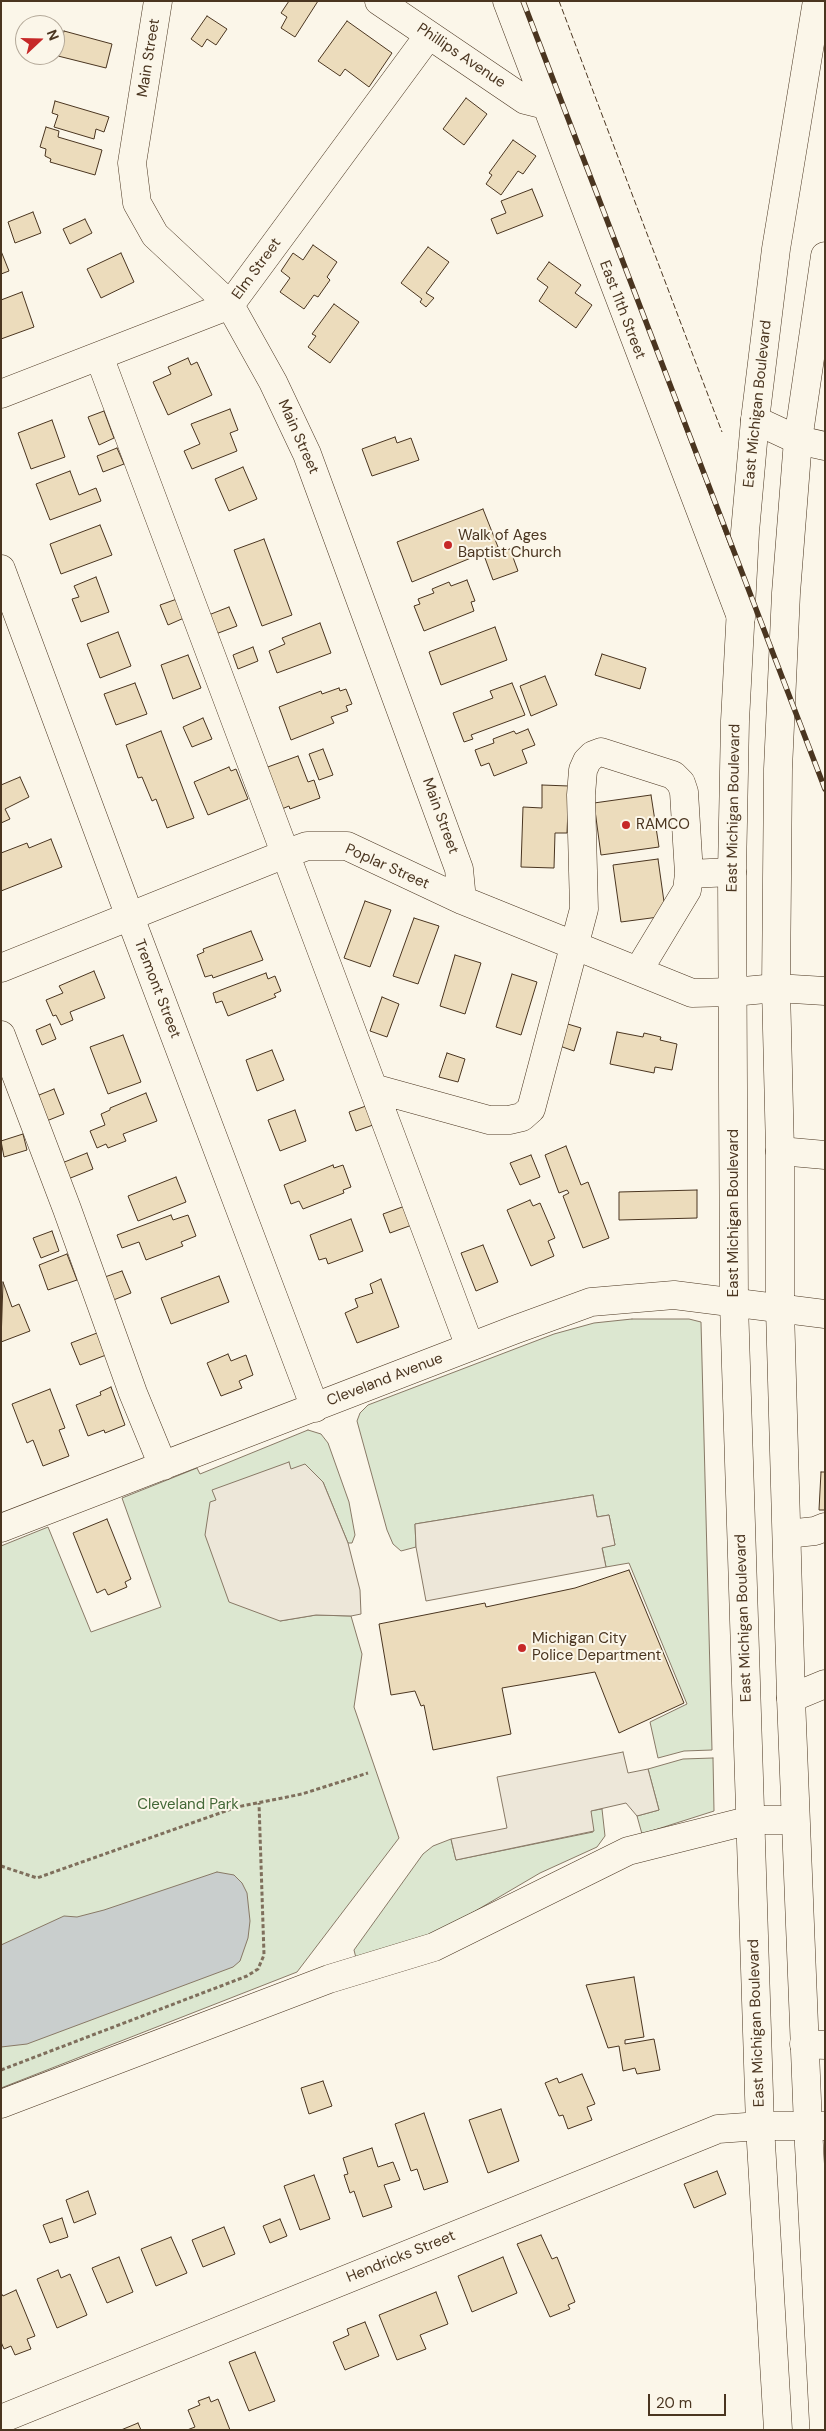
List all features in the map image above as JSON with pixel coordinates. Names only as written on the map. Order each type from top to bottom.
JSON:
[{"type":"street","name":"Main Street","points":[[158,1],[132,163],[137,203],[155,235],[230,305],[273,382],[307,454],[459,869],[462,900]]},
{"type":"street","name":"Phillips Avenue","points":[[379,1],[525,100],[545,105]]},
{"type":"street","name":"East 11th Street","points":[[506,1],[741,617]]},
{"type":"street","name":"East Michigan Boulevard","points":[[778,2430],[760,2126],[734,1303],[732,872],[735,721],[755,420],[776,248],[817,1]]},
{"type":"street","name":"Elm Street","points":[[1,394],[230,305],[429,34]]},
{"type":"street","points":[[824,2430],[815,2045],[795,1820],[780,1309],[780,1151],[776,988],[778,769],[786,593],[798,440],[825,256]]},
{"type":"street","points":[[99,356],[470,1347]]},
{"type":"street","points":[[755,420],[798,440],[825,446]]},
{"type":"street","name":"Tremont Street","points":[[1,569],[315,1408]]},
{"type":"street","points":[[373,1088],[489,1120],[508,1120],[522,1117],[530,1108],[584,909],[581,786],[583,770],[586,761],[601,752],[673,775],[680,783],[684,792],[689,874],[687,890],[638,971]]},
{"type":"street","name":"Poplar Street","points":[[1,968],[307,846],[347,846],[462,900],[692,993],[776,988],[825,991]]},
{"type":"street","points":[[689,874],[732,872]]},
{"type":"street","points":[[1,1036],[67,1209],[133,1393],[163,1466]]},
{"type":"street","points":[[780,1151],[825,1155]]},
{"type":"street","name":"Cleveland Avenue","points":[[3,1522],[163,1466],[591,1302],[674,1296],[825,1314]]},
{"type":"street","points":[[787,1534],[815,1531],[825,1527]]},
{"type":"street","points":[[791,1698],[825,1684]]},
{"type":"street","points":[[1,2104],[329,1979],[434,1947],[628,1851],[751,1820],[795,1820]]},
{"type":"street","name":"Hendricks Street","points":[[1,2419],[718,2129],[760,2126],[816,2126]]},
{"type":"path","points":[[1,1866],[37,1878],[237,1807],[302,1794],[368,1773]]},
{"type":"path","points":[[1,2070],[246,1976],[258,1969],[264,1955],[259,1803]]},
{"type":"green space","points":[[632,1319],[689,1319],[701,1322],[712,1750],[684,1751],[658,1758],[650,1722],[687,1704],[629,1563],[606,1567],[602,1547],[615,1545],[609,1515],[597,1517],[593,1495],[415,1524],[416,1547],[401,1551],[393,1544],[387,1530],[357,1421],[360,1413],[368,1405],[554,1334],[594,1323]]},
{"type":"green space","name":"Cleveland Park","points":[[308,1430],[321,1434],[328,1443],[349,1502],[355,1535],[352,1543],[348,1543],[323,1482],[280,1621],[316,1615],[351,1616],[362,1654],[354,1707],[399,1838],[297,1972],[1,2088],[1,1546],[48,1527],[91,1632],[161,1607],[122,1498],[197,1468],[200,1474]]},
{"type":"green space","points":[[713,1758],[714,1811],[642,1834],[637,1816],[659,1810],[648,1769],[683,1759]]},
{"type":"green space","points":[[602,1809],[605,1836],[597,1847],[540,1873],[438,1933],[356,1958],[354,1950],[423,1854],[433,1846],[451,1839],[456,1860],[593,1832],[590,1811]]},
{"type":"shaded area","points":[[289,1462],[291,1469],[305,1464],[323,1482],[348,1543],[360,1590],[361,1614],[351,1616],[316,1615],[280,1621],[229,1602],[205,1535],[210,1502],[216,1500],[212,1490]]},
{"type":"shaded area","points":[[593,1495],[597,1517],[609,1515],[615,1545],[602,1548],[606,1567],[426,1601],[416,1547],[415,1524]]},
{"type":"shaded area","points":[[623,1752],[628,1773],[648,1769],[659,1810],[637,1816],[626,1803],[591,1811],[594,1831],[456,1860],[451,1839],[507,1828],[497,1777]]},
{"type":"shaded area","points":[[217,1872],[234,1875],[242,1883],[247,1893],[250,1921],[248,1938],[240,1961],[233,1967],[27,2044],[1,2047],[1,1945],[64,1916],[77,1917],[104,1910]]},
{"type":"building","points":[[289,1],[318,1],[295,37],[281,28],[287,17],[281,13]]},
{"type":"building","points":[[207,16],[227,29],[216,45],[207,39],[202,47],[191,39]]},
{"type":"building","points":[[347,21],[392,53],[369,87],[345,69],[340,76],[318,61]]},
{"type":"building","points":[[65,31],[112,44],[106,68],[65,58]]},
{"type":"building","points":[[466,98],[487,114],[464,145],[443,129]]},
{"type":"building","points":[[55,101],[109,117],[104,132],[96,129],[94,139],[54,127],[58,115],[52,113]]},
{"type":"building","points":[[46,127],[59,131],[58,137],[102,150],[95,175],[50,162],[51,159],[45,156],[46,149],[40,147]]},
{"type":"building","points":[[513,140],[536,156],[523,174],[518,171],[501,195],[486,184],[492,175],[489,173]]},
{"type":"building","points":[[532,189],[543,216],[497,234],[491,219],[506,213],[501,201]]},
{"type":"building","points":[[33,212],[41,233],[15,243],[8,222]]},
{"type":"building","points":[[85,219],[92,233],[70,244],[63,229]]},
{"type":"building","points":[[313,245],[337,262],[327,277],[330,280],[318,297],[314,295],[304,309],[280,292],[290,278],[281,271],[293,253],[303,260]]},
{"type":"building","points":[[428,247],[449,262],[426,293],[434,298],[426,307],[420,302],[422,299],[401,283]]},
{"type":"building","points":[[1,251],[9,271],[1,274]]},
{"type":"building","points":[[121,253],[134,282],[101,298],[87,269]]},
{"type":"building","points":[[549,262],[581,285],[575,293],[592,305],[576,328],[539,301],[548,287],[537,279]]},
{"type":"building","points":[[22,292],[34,327],[1,339],[1,300]]},
{"type":"building","points":[[334,304],[359,322],[330,363],[308,347],[316,336],[312,334]]},
{"type":"building","points":[[188,358],[191,365],[197,362],[212,395],[168,415],[153,382],[171,374],[168,367]]},
{"type":"building","points":[[230,409],[238,430],[230,433],[237,451],[192,469],[184,451],[200,444],[191,424]]},
{"type":"building","points":[[104,411],[114,438],[99,445],[88,417]]},
{"type":"building","points":[[52,420],[65,457],[31,469],[18,433]]},
{"type":"building","points":[[395,437],[397,443],[411,438],[419,460],[372,476],[362,449]]},
{"type":"building","points":[[117,448],[124,464],[103,472],[97,456]]},
{"type":"building","points":[[243,467],[257,499],[229,511],[215,479]]},
{"type":"building","points":[[70,471],[79,495],[96,488],[101,501],[50,520],[36,484]]},
{"type":"building","name":"Walk of Ages Baptist Church","points":[[483,509],[498,547],[412,582],[397,542]]},
{"type":"building","points":[[100,525],[112,555],[61,574],[50,544]]},
{"type":"building","points":[[264,539],[292,615],[262,626],[234,550]]},
{"type":"building","points":[[510,549],[518,571],[493,580],[485,558]]},
{"type":"building","points":[[96,577],[109,612],[81,622],[72,599],[79,597],[74,586]]},
{"type":"building","points":[[467,580],[475,601],[471,602],[474,611],[424,631],[414,606],[420,604],[418,599],[434,593],[432,589],[449,582],[451,586]]},
{"type":"building","points":[[177,599],[184,618],[168,625],[160,605]]},
{"type":"building","points":[[229,607],[237,626],[213,635],[206,616]]},
{"type":"building","points":[[320,623],[331,653],[277,673],[269,651],[285,644],[282,638]]},
{"type":"building","points":[[495,627],[507,660],[441,685],[429,652]]},
{"type":"building","points":[[118,632],[131,666],[100,678],[87,644]]},
{"type":"building","points":[[253,647],[258,661],[238,669],[233,655]]},
{"type":"building","points":[[602,654],[646,668],[640,689],[595,675]]},
{"type":"building","points":[[188,655],[201,688],[173,699],[161,665]]},
{"type":"building","points":[[545,676],[557,705],[531,716],[520,686]]},
{"type":"building","points":[[135,683],[147,714],[116,725],[104,694]]},
{"type":"building","points":[[512,683],[525,715],[471,735],[473,739],[464,742],[453,713],[493,698],[490,691]]},
{"type":"building","points":[[339,688],[340,691],[346,689],[352,704],[346,706],[348,711],[331,717],[334,723],[291,740],[279,707],[321,691],[322,694]]},
{"type":"building","points":[[203,718],[212,739],[192,747],[183,727]]},
{"type":"building","points":[[528,729],[535,745],[522,750],[527,763],[494,776],[489,763],[481,766],[475,750],[494,743],[493,739],[514,731],[516,734]]},
{"type":"building","points":[[161,731],[194,818],[167,828],[156,799],[152,801],[142,777],[138,778],[126,745]]},
{"type":"building","points":[[323,749],[333,775],[319,780],[309,754]]},
{"type":"building","points":[[298,756],[308,782],[314,780],[320,798],[290,809],[289,806],[277,811],[265,768]]},
{"type":"building","points":[[229,767],[231,771],[236,769],[248,799],[208,815],[194,782]]},
{"type":"building","points":[[20,777],[29,797],[5,809],[10,819],[1,823],[1,785]]},
{"type":"building","points":[[542,785],[569,786],[567,833],[555,833],[554,868],[521,867],[523,807],[542,808]]},
{"type":"building","name":"RAMCO","points":[[651,795],[659,847],[601,855],[594,803]]},
{"type":"building","points":[[51,839],[62,867],[1,891],[1,853],[27,843],[29,848]]},
{"type":"building","points":[[658,859],[666,916],[621,922],[613,865]]},
{"type":"building","points":[[365,901],[391,910],[370,967],[344,958]]},
{"type":"building","points":[[414,918],[439,926],[418,984],[393,976]]},
{"type":"building","points":[[251,931],[263,960],[213,978],[212,975],[205,977],[197,955],[204,952],[203,949]]},
{"type":"building","points":[[455,955],[481,963],[465,1014],[440,1006]]},
{"type":"building","points":[[94,971],[105,998],[70,1012],[73,1020],[61,1025],[56,1015],[53,1016],[46,1000],[63,993],[59,986]]},
{"type":"building","points":[[266,973],[268,979],[275,976],[281,991],[274,994],[276,997],[228,1016],[222,1001],[216,1003],[213,993]]},
{"type":"building","points":[[512,974],[537,982],[521,1035],[496,1027]]},
{"type":"building","points":[[382,997],[399,1004],[387,1037],[370,1031]]},
{"type":"building","points":[[561,1022],[581,1028],[574,1051],[554,1044]]},
{"type":"building","points":[[50,1024],[56,1039],[42,1045],[36,1030]]},
{"type":"building","points":[[617,1032],[643,1037],[644,1033],[661,1037],[660,1040],[677,1044],[672,1070],[655,1067],[654,1073],[610,1064]]},
{"type":"building","points":[[123,1035],[141,1082],[108,1094],[90,1047]]},
{"type":"building","points":[[272,1050],[284,1080],[257,1091],[246,1060]]},
{"type":"building","points":[[447,1053],[465,1059],[458,1082],[439,1077]]},
{"type":"building","points":[[54,1089],[64,1114],[44,1122],[34,1097]]},
{"type":"building","points":[[146,1093],[157,1121],[123,1134],[126,1141],[108,1148],[106,1144],[97,1148],[90,1131],[105,1125],[101,1114],[110,1110],[110,1108]]},
{"type":"building","points":[[366,1106],[373,1125],[356,1131],[349,1112]]},
{"type":"building","points":[[295,1110],[306,1141],[280,1151],[268,1120]]},
{"type":"building","points":[[23,1134],[27,1150],[4,1157],[1,1141]]},
{"type":"building","points":[[566,1146],[581,1185],[588,1182],[609,1238],[583,1248],[563,1196],[569,1193],[567,1190],[559,1193],[545,1155]]},
{"type":"building","points":[[87,1153],[93,1169],[68,1179],[62,1163]]},
{"type":"building","points":[[531,1155],[540,1177],[520,1185],[510,1163]]},
{"type":"building","points":[[333,1165],[334,1168],[343,1165],[351,1187],[343,1190],[344,1193],[303,1209],[299,1201],[291,1204],[284,1185]]},
{"type":"building","points":[[176,1177],[186,1202],[138,1221],[128,1196]]},
{"type":"building","points":[[697,1190],[697,1218],[619,1220],[619,1192]]},
{"type":"building","points":[[530,1200],[533,1206],[540,1203],[555,1238],[548,1241],[554,1256],[531,1266],[507,1210]]},
{"type":"building","points":[[405,1206],[412,1225],[390,1233],[383,1214]]},
{"type":"building","points":[[171,1215],[173,1220],[188,1215],[196,1236],[181,1242],[183,1246],[146,1260],[139,1242],[122,1248],[117,1235]]},
{"type":"building","points":[[351,1219],[363,1251],[328,1264],[326,1258],[319,1260],[310,1235]]},
{"type":"building","points":[[52,1231],[59,1251],[41,1258],[33,1238]]},
{"type":"building","points":[[483,1245],[498,1282],[476,1291],[461,1253]]},
{"type":"building","points":[[67,1254],[77,1280],[48,1290],[39,1265]]},
{"type":"building","points":[[122,1271],[131,1293],[111,1301],[102,1278]]},
{"type":"building","points":[[219,1276],[229,1302],[171,1324],[161,1298]]},
{"type":"building","points":[[381,1279],[399,1327],[357,1343],[345,1313],[358,1307],[355,1299],[373,1293],[370,1284]]},
{"type":"building","points":[[3,1282],[12,1307],[19,1304],[30,1331],[1,1342]]},
{"type":"building","points":[[97,1333],[106,1355],[80,1365],[71,1343]]},
{"type":"building","points":[[228,1354],[231,1361],[246,1355],[253,1375],[239,1381],[242,1388],[221,1396],[207,1363]]},
{"type":"building","points":[[111,1387],[125,1425],[105,1433],[104,1430],[88,1436],[76,1405],[101,1395],[100,1392]]},
{"type":"building","points":[[50,1389],[65,1428],[59,1430],[69,1456],[43,1466],[33,1440],[27,1443],[12,1404]]},
{"type":"building","points":[[821,1472],[825,1472],[825,1510],[819,1510]]},
{"type":"building","points":[[107,1519],[131,1579],[125,1582],[127,1587],[108,1595],[105,1589],[97,1593],[73,1533]]},
{"type":"building","name":"Michigan City Police Department","points":[[629,1570],[684,1703],[619,1733],[595,1672],[502,1688],[511,1734],[433,1750],[424,1705],[421,1706],[415,1691],[391,1695],[379,1624],[485,1603],[486,1607],[575,1588]]},
{"type":"building","points":[[634,1977],[644,2037],[625,2040],[625,2044],[654,2039],[660,2070],[637,2074],[635,2068],[623,2071],[619,2046],[608,2048],[586,1985]]},
{"type":"building","points":[[582,2074],[595,2104],[587,2107],[592,2120],[568,2129],[563,2115],[559,2116],[545,2083],[557,2078],[559,2083]]},
{"type":"building","points":[[323,2081],[332,2106],[309,2114],[301,2088]]},
{"type":"building","points":[[501,2109],[519,2161],[488,2173],[469,2120]]},
{"type":"building","points":[[424,2113],[448,2182],[424,2190],[417,2169],[411,2171],[395,2124]]},
{"type":"building","points":[[372,2148],[378,2167],[393,2162],[400,2180],[384,2185],[392,2207],[363,2217],[354,2191],[350,2193],[344,2175],[348,2174],[343,2158]]},
{"type":"building","points":[[717,2171],[726,2194],[694,2208],[684,2184]]},
{"type":"building","points":[[314,2175],[330,2219],[300,2230],[284,2186]]},
{"type":"building","points":[[88,2191],[96,2214],[74,2223],[66,2200]]},
{"type":"building","points":[[62,2218],[68,2237],[50,2243],[43,2225]]},
{"type":"building","points":[[280,2219],[287,2236],[270,2243],[263,2226]]},
{"type":"building","points":[[224,2227],[235,2254],[203,2267],[192,2240]]},
{"type":"building","points":[[541,2235],[552,2259],[557,2257],[575,2302],[568,2305],[570,2309],[550,2317],[517,2244]]},
{"type":"building","points":[[171,2237],[187,2273],[156,2286],[141,2249]]},
{"type":"building","points":[[119,2257],[133,2292],[107,2303],[92,2268]]},
{"type":"building","points":[[503,2257],[517,2293],[472,2312],[458,2276]]},
{"type":"building","points":[[58,2270],[61,2278],[70,2274],[87,2315],[57,2328],[37,2279]]},
{"type":"building","points":[[16,2290],[35,2336],[27,2339],[31,2349],[15,2355],[11,2346],[4,2349],[1,2342],[1,2293],[3,2296]]},
{"type":"building","points":[[436,2292],[448,2324],[420,2335],[426,2349],[397,2360],[379,2315]]},
{"type":"building","points":[[365,2322],[379,2356],[345,2370],[333,2342],[349,2335],[347,2329]]},
{"type":"building","points":[[255,2352],[275,2401],[249,2411],[229,2362]]},
{"type":"building","points":[[209,2397],[211,2402],[218,2399],[230,2430],[187,2430],[195,2427],[188,2410],[200,2405],[198,2401]]},
{"type":"building","points":[[138,2423],[141,2430],[121,2430]]},
{"type":"railway","points":[[523,1],[825,789]]},
{"type":"fence","points":[[559,1],[722,432]]},
{"type":"place","name":"Walk of Ages Baptist Church","points":[[448,545]]},
{"type":"place","name":"RAMCO","points":[[626,825]]},
{"type":"place","name":"Michigan City Police Department","points":[[522,1648]]}]
